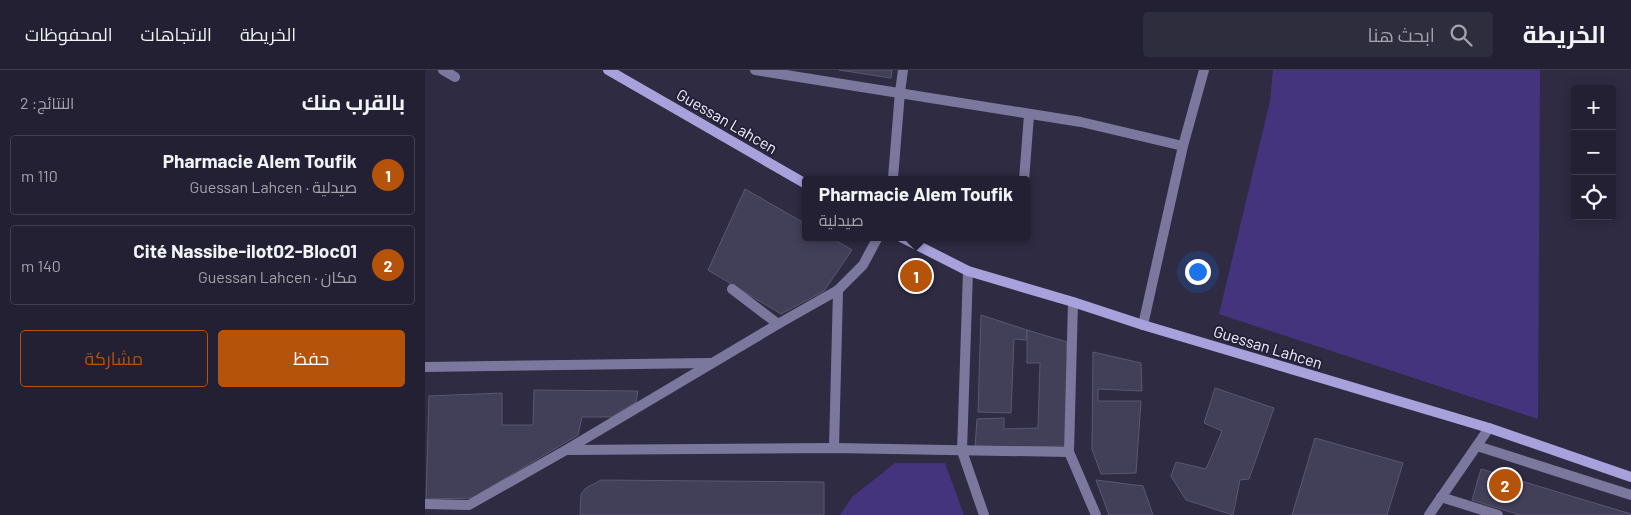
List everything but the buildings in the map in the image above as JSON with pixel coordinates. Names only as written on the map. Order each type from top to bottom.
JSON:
[{"type":"main road","name":"Guessan Lahcen","points":[[608,70],[802,182]]},
{"type":"main road","name":"Guessan Lahcen","points":[[909,241],[968,272],[1489,428],[1631,477]]},
{"type":"street","points":[[443,70],[455,77]]},
{"type":"street","points":[[755,70],[1081,122],[1183,146]]},
{"type":"street","points":[[893,176],[903,70]]},
{"type":"street","points":[[1143,325],[1183,146],[1204,70]]},
{"type":"street","points":[[1024,176],[1029,114]]},
{"type":"street","points":[[425,504],[469,504],[566,450],[838,290],[863,265],[876,241]]},
{"type":"street","points":[[968,272],[962,451],[984,515]]},
{"type":"street","points":[[732,289],[778,324]]},
{"type":"street","points":[[834,448],[838,290]]},
{"type":"street","points":[[1073,302],[1069,452],[1096,515]]},
{"type":"street","points":[[425,367],[711,363]]},
{"type":"street","points":[[1429,515],[1489,428]]},
{"type":"street","points":[[1477,446],[1631,495]]},
{"type":"street","points":[[566,450],[834,448],[1069,452]]},
{"type":"street","points":[[1441,496],[1498,515]]},
{"type":"street","points":[[464,515],[469,504]]},
{"type":"shaded area","points":[[1273,70],[1540,70],[1538,419],[1219,314],[1270,101]]},
{"type":"shaded area","points":[[895,463],[945,463],[964,515],[840,515],[852,497]]},
{"type":"place","name":"Pharmacie Alem Toufik","points":[[916,276]]},
{"type":"place","name":"Cité Nassibe-ilot02-Bloc01","points":[[1505,485]]}]
